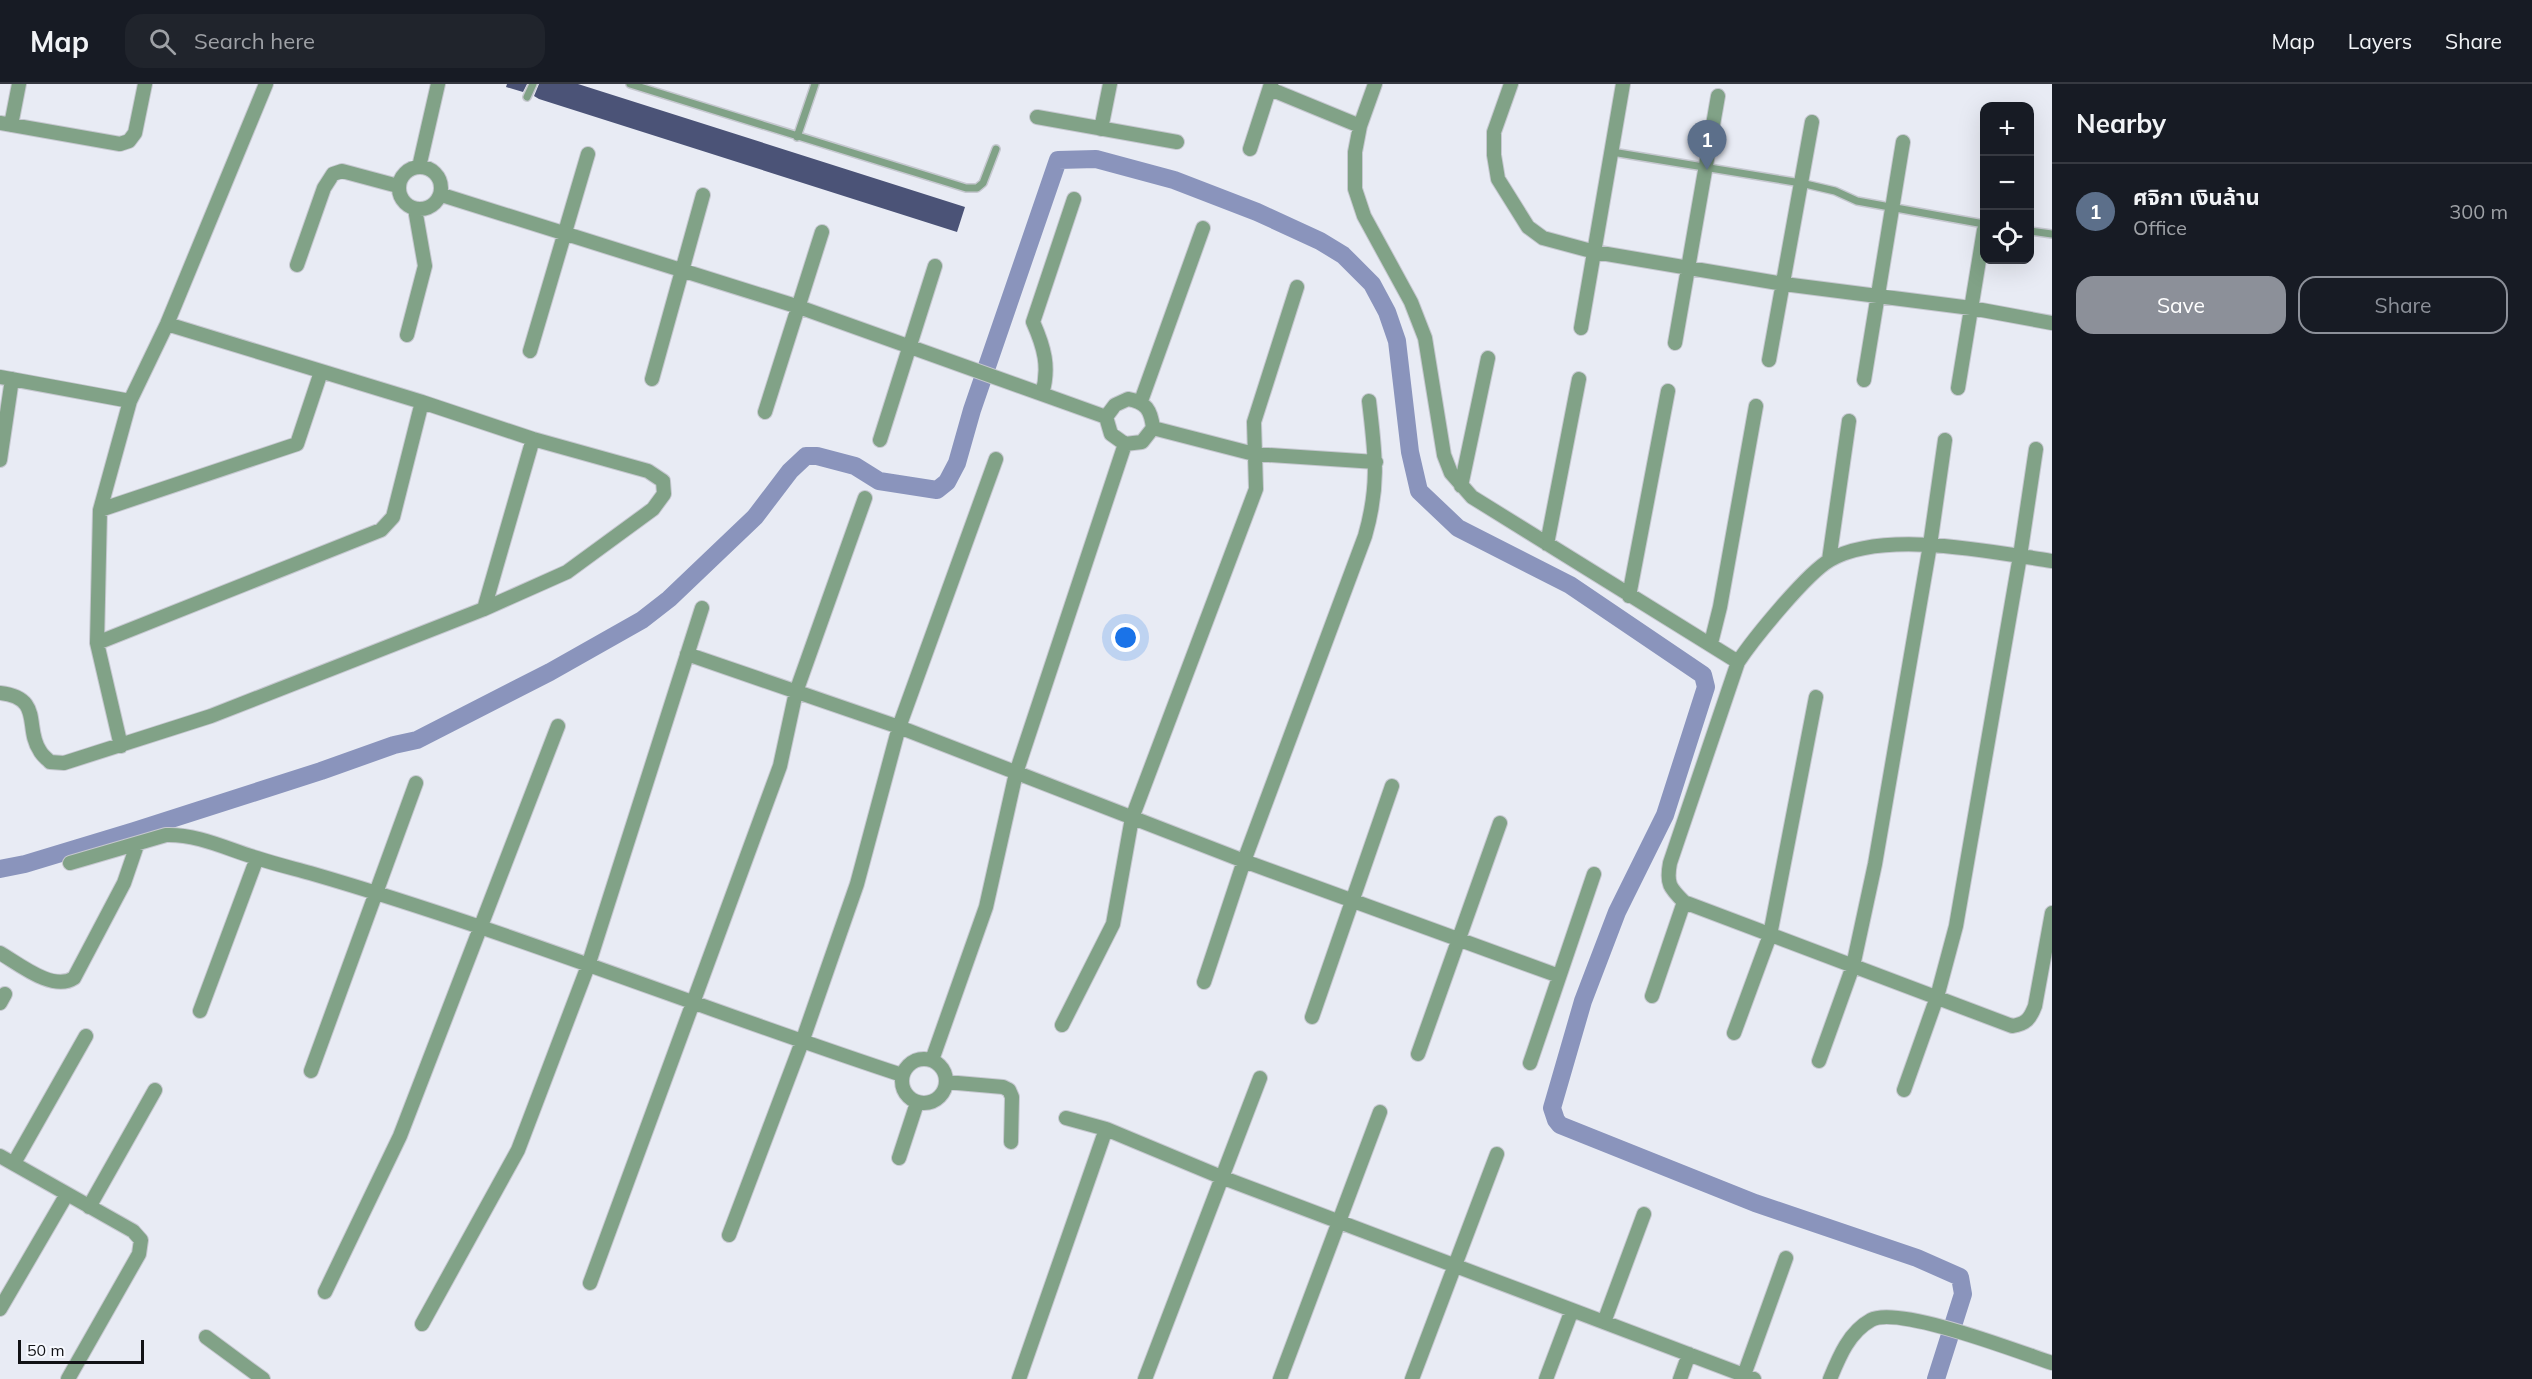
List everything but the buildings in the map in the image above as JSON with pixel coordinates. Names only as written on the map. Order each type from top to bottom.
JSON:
[{"type":"street","points":[[19,84],[5,124],[120,144],[129,141],[135,133],[145,84]]},
{"type":"street","points":[[121,746],[97,643],[100,510],[130,401],[167,324],[266,84]]},
{"type":"street","points":[[419,167],[438,84]]},
{"type":"street","points":[[1101,129],[1110,84]]},
{"type":"street","points":[[1376,84],[1360,126],[1355,152],[1355,189],[1364,216],[1411,302],[1425,338],[1444,455],[1451,473],[1472,497],[1629,596],[1711,643],[1738,662]]},
{"type":"street","points":[[1511,84],[1494,132],[1494,155],[1498,179],[1528,227],[1543,238],[1595,252],[1688,268],[1784,284],[1971,308],[2052,323]]},
{"type":"street","points":[[1581,328],[1623,84]]},
{"type":"street","points":[[1250,149],[1271,86],[1360,126]]},
{"type":"street","points":[[1675,343],[1718,96]]},
{"type":"street","points":[[1037,117],[1177,142]]},
{"type":"street","points":[[1769,360],[1812,122]]},
{"type":"street","points":[[1864,380],[1903,142]]},
{"type":"street","points":[[530,351],[588,154]]},
{"type":"street","points":[[419,167],[432,170],[441,180],[442,195],[432,207],[415,209],[406,204],[400,196],[398,186],[406,171],[419,167]]},
{"type":"street","points":[[297,265],[324,188],[333,174],[342,171],[398,186]]},
{"type":"street","points":[[442,195],[799,307],[910,348],[1079,405],[1106,417],[1111,434],[1125,444],[1142,442],[1153,428],[1151,412],[1141,401],[1128,399],[1115,405],[1106,417]]},
{"type":"street","points":[[652,379],[703,195]]},
{"type":"street","points":[[1042,394],[1047,378],[1046,354],[1033,322],[1074,199]]},
{"type":"street","points":[[407,335],[425,266],[415,209]]},
{"type":"street","points":[[1141,401],[1203,228]]},
{"type":"street","points":[[765,412],[822,232]]},
{"type":"street","points":[[1958,388],[1980,254]]},
{"type":"street","points":[[880,440],[935,266]]},
{"type":"street","points":[[1062,1025],[1113,924],[1132,818],[1256,489],[1254,422],[1297,287]]},
{"type":"street","points":[[0,693],[22,699],[29,710],[39,750],[50,762],[64,763],[121,746],[210,716],[484,609],[567,573],[653,508],[664,494],[663,481],[648,471],[533,439],[422,402],[167,324]]},
{"type":"street","points":[[1461,486],[1488,358]]},
{"type":"street","points":[[100,510],[297,444],[321,372]]},
{"type":"street","points":[[0,460],[6,378],[130,401]]},
{"type":"street","points":[[1547,544],[1579,379]]},
{"type":"street","points":[[1629,596],[1668,391]]},
{"type":"street","points":[[1204,982],[1245,861],[1365,536],[1373,507],[1376,462],[1369,401]]},
{"type":"street","points":[[97,643],[381,530],[393,516],[422,402]]},
{"type":"street","points":[[1711,643],[1720,607],[1756,406]]},
{"type":"street","points":[[1829,560],[1849,421]]},
{"type":"street","points":[[1153,428],[1254,454],[1376,462]]},
{"type":"street","points":[[484,609],[533,439]]},
{"type":"street","points":[[1819,1061],[1853,966],[1896,752],[1945,440]]},
{"type":"street","points":[[932,1060],[986,907],[1016,773],[1125,444]]},
{"type":"street","points":[[1904,1090],[1938,997],[1956,927],[2020,556],[2036,449]]},
{"type":"street","points":[[729,1235],[802,1042],[857,884],[899,727],[996,459]]},
{"type":"street","points":[[590,1283],[780,766],[796,692],[865,498]]},
{"type":"street","points":[[2052,561],[1930,545],[1895,544],[1859,548],[1829,560],[1747,648],[1738,662],[1670,863],[1667,878],[1672,890],[1684,902],[2012,1026],[2023,1024],[2030,1019],[2035,1006],[2052,913]]},
{"type":"street","points":[[422,1324],[518,1150],[588,966],[702,608]]},
{"type":"street","points":[[687,654],[899,727],[1245,861],[1559,976]]},
{"type":"street","points":[[1734,1033],[1770,935],[1816,697]]},
{"type":"street","points":[[325,1292],[400,1136],[558,726]]},
{"type":"street","points":[[311,1071],[416,783]]},
{"type":"street","points":[[1312,1017],[1392,786]]},
{"type":"street","points":[[1418,1053],[1500,823]]},
{"type":"street","points":[[70,863],[166,835],[182,834],[482,926],[802,1042],[902,1075]]},
{"type":"street","points":[[0,953],[45,978],[67,983],[74,978],[124,883],[137,844]]},
{"type":"street","points":[[200,1011],[257,858]]},
{"type":"street","points":[[1530,1064],[1594,874]]},
{"type":"street","points":[[1652,996],[1684,902]]},
{"type":"street","points":[[14,1163],[86,1036]]},
{"type":"street","points":[[914,1060],[932,1060],[943,1068],[945,1089],[937,1099],[930,1102],[917,1102],[904,1092],[902,1075],[914,1060]]},
{"type":"street","points":[[1145,1379],[1260,1078]]},
{"type":"street","points":[[946,1082],[1003,1086],[1009,1090],[1012,1096],[1011,1142]]},
{"type":"street","points":[[89,1207],[155,1090]]},
{"type":"street","points":[[899,1158],[917,1102]]},
{"type":"street","points":[[1280,1379],[1337,1221],[1380,1112]]},
{"type":"street","points":[[1066,1118],[1106,1129],[1221,1177],[1749,1377],[1786,1258]]},
{"type":"street","points":[[1019,1379],[1106,1129]]},
{"type":"street","points":[[1412,1379],[1497,1154]]},
{"type":"street","points":[[0,1156],[134,1231],[141,1240],[139,1254],[68,1379]]},
{"type":"street","points":[[0,1309],[67,1194]]},
{"type":"street","points":[[1605,1322],[1644,1214]]},
{"type":"street","points":[[1546,1379],[1572,1310]]},
{"type":"street","points":[[1830,1379],[1852,1335],[1872,1319],[1889,1317],[1925,1322],[2052,1363]]},
{"type":"street","points":[[206,1337],[262,1379]]},
{"type":"street","points":[[1680,1379],[1689,1354]]},
{"type":"lane","points":[[528,98],[533,84]]},
{"type":"lane","points":[[630,84],[966,188],[976,189],[983,183],[996,149]]},
{"type":"lane","points":[[797,137],[815,84]]},
{"type":"lane","points":[[1612,152],[1801,183],[1835,191],[1857,201],[1980,223]]},
{"type":"lane","points":[[2034,232],[2052,234]]},
{"type":"waterway","points":[[0,869],[25,864],[134,831],[394,745],[417,740],[550,672],[642,620],[669,599],[755,517],[790,471],[806,456],[817,456],[855,466],[879,481],[937,490],[947,482],[957,463],[972,410],[1058,160],[1096,159],[1174,180],[1257,212],[1320,241],[1343,255],[1372,284],[1387,312],[1397,341],[1410,452],[1419,491],[1458,528],[1570,585],[1703,675],[1706,687],[1665,815],[1617,912],[1583,1001],[1552,1108],[1560,1125],[1755,1203],[1917,1258],[1960,1277],[1963,1294],[1936,1379]]},
{"type":"place","name":"ศจิกา เงินล้าน","points":[[1707,170]]}]
